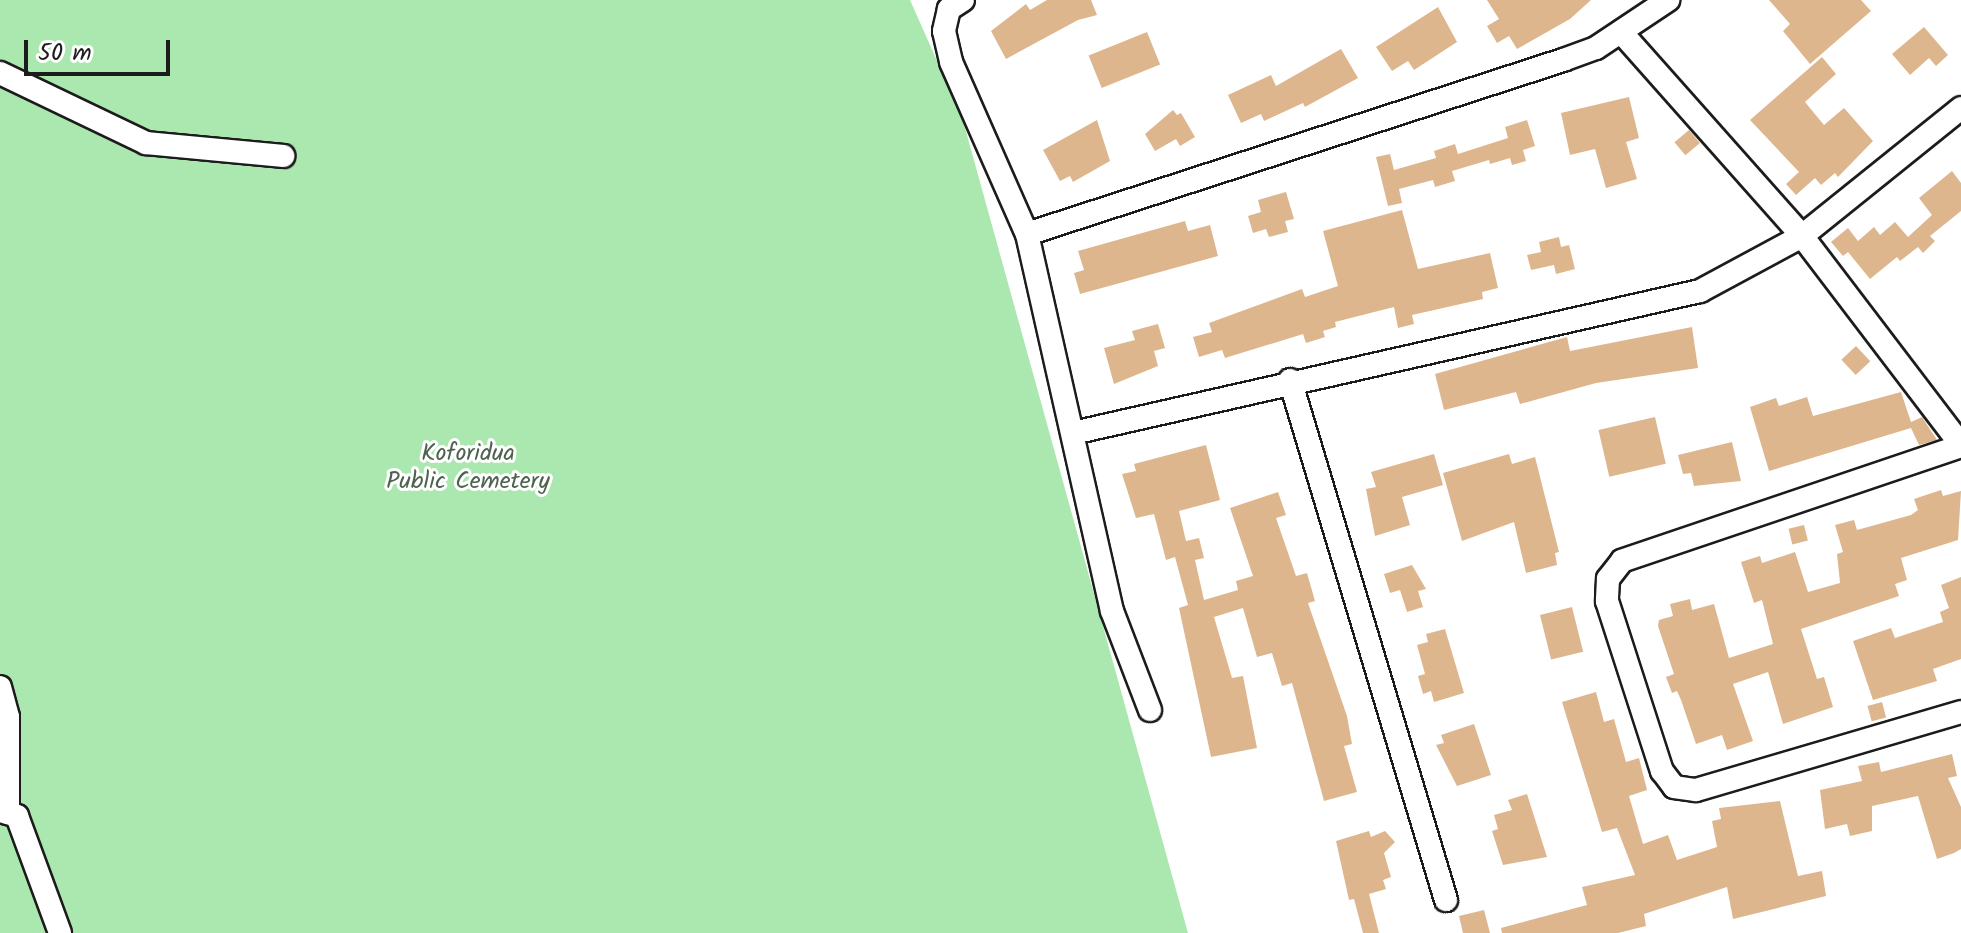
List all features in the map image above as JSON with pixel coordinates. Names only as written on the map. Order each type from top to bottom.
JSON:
[{"type":"street","points":[[963,0],[949,9],[944,31],[951,62],[1027,234],[1112,611],[1150,710]]},
{"type":"street","points":[[1027,234],[1563,60],[1621,32],[1668,0]]},
{"type":"street","points":[[1621,32],[1802,236],[1961,446],[1622,561],[1608,579],[1607,601],[1662,771],[1674,787],[1696,790],[1961,712]]},
{"type":"street","points":[[0,73],[146,143],[283,156]]},
{"type":"street","points":[[1073,433],[1290,380],[1700,291],[1802,236],[1961,108]]},
{"type":"street","points":[[1290,380],[1446,900]]},
{"type":"street","points":[[0,687],[8,717],[4,812],[17,816],[60,933]]},
{"type":"green space","name":"Koforidua Public Cemetery","points":[[0,0],[910,0],[962,117],[1188,933],[0,933]]},
{"type":"building","points":[[1047,0],[1091,0],[1097,15],[1078,20],[1006,59],[991,31],[1026,4],[1030,10]]},
{"type":"building","points":[[1487,0],[1591,0],[1570,19],[1517,49],[1509,36],[1497,43],[1487,26],[1499,19]]},
{"type":"building","points":[[1769,0],[1861,0],[1871,11],[1810,64],[1783,31],[1790,24]]},
{"type":"building","points":[[1438,7],[1457,42],[1414,70],[1408,61],[1392,71],[1376,47]]},
{"type":"building","points":[[1924,27],[1948,55],[1936,66],[1929,58],[1910,75],[1892,54]]},
{"type":"building","points":[[1147,32],[1160,64],[1102,88],[1089,56]]},
{"type":"building","points":[[1341,49],[1358,78],[1305,107],[1303,103],[1264,121],[1261,114],[1241,123],[1228,95],[1271,75],[1276,86]]},
{"type":"building","points":[[1822,57],[1836,74],[1805,102],[1824,125],[1844,108],[1873,141],[1838,177],[1835,173],[1821,185],[1815,178],[1796,195],[1786,184],[1799,172],[1750,120]]},
{"type":"building","points":[[1629,97],[1639,138],[1626,142],[1637,179],[1606,188],[1595,149],[1570,155],[1561,113]]},
{"type":"building","points":[[1173,110],[1177,115],[1181,113],[1195,137],[1180,146],[1176,139],[1155,151],[1145,134]]},
{"type":"building","points":[[1097,120],[1110,161],[1073,182],[1070,176],[1060,181],[1043,150]]},
{"type":"building","points":[[1527,120],[1535,146],[1523,150],[1526,161],[1512,165],[1510,158],[1490,164],[1489,160],[1452,171],[1455,181],[1435,187],[1433,180],[1399,189],[1402,203],[1388,206],[1376,157],[1390,154],[1394,170],[1436,158],[1434,151],[1455,144],[1458,154],[1508,138],[1505,127]]},
{"type":"building","points":[[1689,130],[1700,143],[1685,155],[1674,142]]},
{"type":"building","points":[[1952,171],[1961,183],[1961,211],[1930,236],[1935,241],[1923,253],[1918,247],[1900,261],[1897,257],[1870,279],[1848,252],[1843,256],[1831,242],[1848,228],[1858,241],[1874,227],[1880,235],[1895,222],[1908,237],[1932,215],[1919,198]]},
{"type":"building","points":[[1286,192],[1294,219],[1285,221],[1288,232],[1269,237],[1266,229],[1253,233],[1248,216],[1261,212],[1258,200]]},
{"type":"building","points":[[1402,210],[1418,269],[1490,253],[1498,288],[1482,292],[1483,299],[1412,315],[1414,324],[1398,328],[1394,307],[1335,322],[1336,327],[1323,331],[1325,337],[1306,343],[1303,334],[1225,358],[1222,350],[1199,357],[1193,337],[1212,332],[1209,323],[1302,289],[1305,297],[1338,286],[1323,231]]},
{"type":"building","points":[[1185,221],[1188,231],[1210,225],[1218,256],[1080,294],[1074,273],[1084,270],[1078,251]]},
{"type":"building","points":[[1559,237],[1561,247],[1569,245],[1575,269],[1556,274],[1554,265],[1531,270],[1527,255],[1541,252],[1539,242]]},
{"type":"building","points":[[1158,324],[1165,348],[1154,351],[1158,366],[1114,384],[1104,348],[1135,340],[1132,331]]},
{"type":"building","points":[[1692,327],[1698,368],[1596,383],[1520,404],[1516,392],[1444,410],[1435,374],[1567,337],[1570,351]]},
{"type":"building","points":[[1856,346],[1870,361],[1856,375],[1841,360]]},
{"type":"building","points":[[1901,392],[1911,422],[1922,417],[1937,440],[1919,445],[1911,428],[1769,471],[1750,407],[1776,398],[1779,406],[1807,397],[1813,416]]},
{"type":"building","points":[[1655,417],[1666,464],[1609,477],[1598,430]]},
{"type":"building","points":[[1732,442],[1741,481],[1694,486],[1691,473],[1683,474],[1678,455]]},
{"type":"building","points":[[1206,445],[1220,500],[1179,511],[1186,541],[1199,538],[1204,558],[1195,560],[1204,600],[1238,590],[1236,581],[1253,576],[1230,508],[1278,492],[1286,515],[1276,518],[1296,576],[1307,573],[1315,601],[1308,603],[1347,716],[1352,744],[1344,746],[1357,792],[1324,801],[1292,683],[1282,686],[1272,653],[1257,657],[1243,608],[1214,617],[1232,678],[1243,676],[1257,748],[1211,757],[1179,608],[1188,605],[1175,557],[1166,560],[1154,514],[1136,518],[1122,474],[1136,471],[1134,464]]},
{"type":"building","points":[[1434,454],[1443,485],[1402,497],[1410,525],[1375,536],[1366,489],[1376,487],[1371,472]]},
{"type":"building","points":[[1509,454],[1512,464],[1535,457],[1559,552],[1555,553],[1557,565],[1526,573],[1514,522],[1462,541],[1443,473]]},
{"type":"building","points":[[1941,490],[1943,496],[1961,491],[1958,540],[1901,558],[1907,580],[1895,584],[1899,596],[1801,629],[1817,679],[1824,677],[1833,707],[1783,724],[1768,672],[1733,684],[1753,741],[1727,750],[1722,735],[1696,744],[1677,691],[1672,693],[1666,677],[1674,674],[1658,626],[1659,620],[1673,616],[1670,604],[1690,599],[1692,610],[1714,604],[1729,658],[1773,644],[1762,600],[1754,603],[1741,562],[1760,556],[1762,563],[1795,552],[1808,592],[1840,583],[1837,554],[1843,552],[1835,525],[1854,520],[1857,530],[1911,515],[1918,510],[1914,499]]},
{"type":"building","points":[[1804,525],[1808,541],[1792,544],[1788,529]]},
{"type":"building","points":[[1412,565],[1426,589],[1418,591],[1423,607],[1407,612],[1400,590],[1390,593],[1384,574]]},
{"type":"building","points":[[1961,577],[1961,659],[1933,669],[1937,681],[1873,700],[1853,641],[1891,628],[1895,638],[1943,622],[1940,612],[1949,608],[1941,585]]},
{"type":"building","points":[[1572,607],[1583,652],[1551,660],[1540,615]]},
{"type":"building","points":[[1445,629],[1464,693],[1434,702],[1431,691],[1423,694],[1418,676],[1425,674],[1417,645],[1428,642],[1426,634]]},
{"type":"building","points":[[1596,692],[1604,722],[1614,719],[1626,762],[1639,758],[1647,790],[1629,796],[1643,844],[1668,835],[1677,860],[1717,847],[1712,821],[1721,819],[1719,808],[1780,801],[1798,876],[1822,871],[1826,896],[1733,919],[1727,887],[1644,914],[1646,926],[1618,933],[1502,933],[1501,928],[1587,905],[1582,887],[1635,875],[1617,828],[1602,832],[1562,702]]},
{"type":"building","points":[[1882,702],[1886,717],[1872,721],[1868,706]]},
{"type":"building","points":[[1474,724],[1491,775],[1457,786],[1436,745],[1444,743],[1441,735]]},
{"type":"building","points":[[1952,754],[1957,776],[1948,778],[1961,807],[1961,849],[1937,859],[1918,796],[1872,806],[1872,831],[1850,836],[1847,824],[1825,829],[1820,790],[1862,781],[1858,766],[1879,762],[1881,772]]},
{"type":"building","points":[[1527,794],[1547,857],[1503,865],[1492,831],[1498,829],[1494,815],[1512,810],[1508,800]]},
{"type":"building","points":[[1369,831],[1371,837],[1385,831],[1395,842],[1384,853],[1391,877],[1383,880],[1386,889],[1369,894],[1379,933],[1363,933],[1354,899],[1349,900],[1336,841]]},
{"type":"building","points":[[1484,910],[1490,933],[1463,933],[1459,916]]}]
